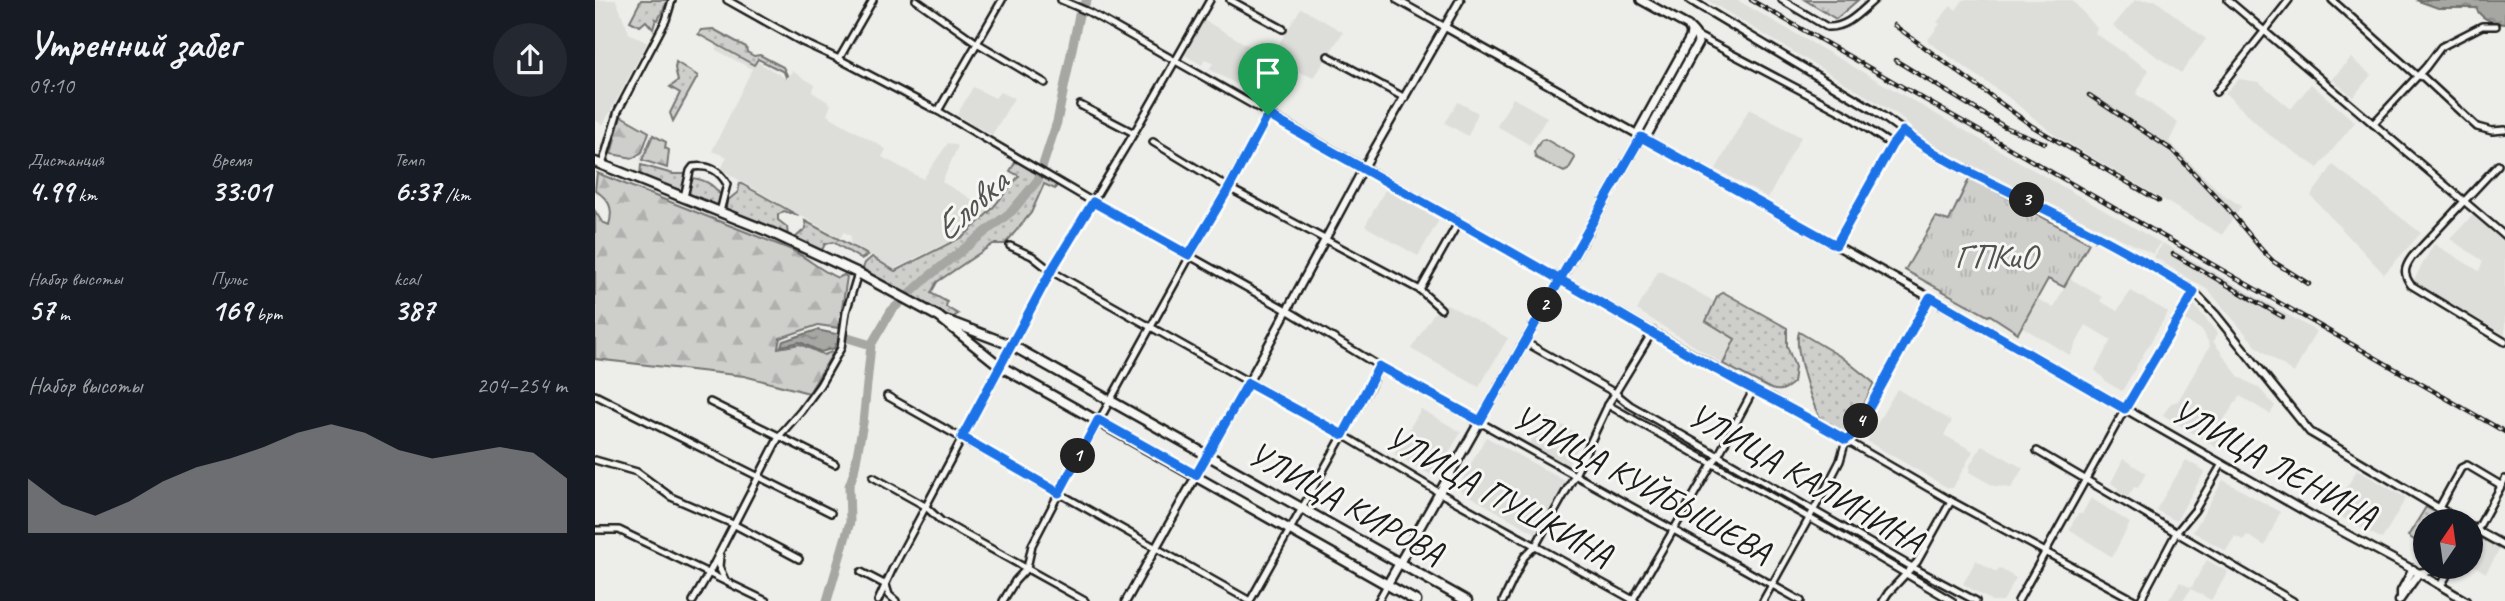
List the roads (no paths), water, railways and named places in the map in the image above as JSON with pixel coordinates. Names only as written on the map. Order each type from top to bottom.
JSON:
[{"type":"main road","points":[[1387,585],[1697,43],[1696,35],[1688,26],[1641,0]]},
{"type":"main road","points":[[1641,137],[1691,38],[1688,26]]},
{"type":"main road","name":"УЛИЦА КИРОВА","points":[[599,164],[770,232],[891,290],[939,317],[1000,366],[1416,601]]},
{"type":"main road","name":"УЛИЦА КИРОВА","points":[[939,317],[1011,345],[1467,601]]},
{"type":"street","points":[[599,164],[618,111],[666,20],[672,0]]},
{"type":"street","name":"УЛИЦА КУЙБЫШЕВА","points":[[727,0],[802,42],[938,111],[1379,366],[1801,601]]},
{"type":"street","points":[[839,59],[873,0]]},
{"type":"street","points":[[916,0],[977,43],[1045,83]]},
{"type":"street","points":[[938,111],[1002,0]]},
{"type":"street","points":[[1061,0],[1089,12],[1363,170],[1773,398],[1951,501],[2138,601],[2176,534],[2195,510],[2222,464]]},
{"type":"street","points":[[878,601],[925,506],[1051,271],[1135,133],[1210,0]]},
{"type":"street","points":[[1230,0],[1283,29]]},
{"type":"street","name":"УЛИЦА ЛЕНИНА","points":[[1397,0],[2413,569]]},
{"type":"street","points":[[1126,601],[1288,311],[1363,170],[1460,0]]},
{"type":"street","points":[[1691,0],[1835,85],[1890,120],[1924,147],[2073,223],[2160,270],[2194,292],[2215,313],[2310,432],[2439,508],[2461,468],[2467,464],[2500,487]]},
{"type":"street","points":[[1782,0],[1827,27],[1847,23],[1874,0]]},
{"type":"street","points":[[2228,0],[2505,236]]},
{"type":"street","points":[[2217,92],[2289,0]]},
{"type":"street","points":[[2332,0],[2477,127],[2492,131],[2504,129]]},
{"type":"street","points":[[2373,124],[2441,47],[2482,26],[2496,26]]},
{"type":"street","points":[[1696,35],[1849,116],[1892,145]]},
{"type":"street","points":[[1328,56],[1405,99]]},
{"type":"street","points":[[1080,105],[1135,133]]},
{"type":"street","points":[[1003,601],[1014,581],[1027,568],[1032,545],[1109,399],[1268,115]]},
{"type":"street","points":[[1836,245],[1892,145],[1903,131]]},
{"type":"street","points":[[1153,142],[1229,188],[1420,290],[1441,309]]},
{"type":"street","points":[[2498,165],[2412,257],[2406,267],[2405,276],[2411,285],[2505,342]]},
{"type":"street","points":[[684,197],[693,167],[709,167],[721,174],[727,184],[720,212]]},
{"type":"street","points":[[1420,290],[1458,223]]},
{"type":"street","name":"УЛИЦА ПУШКИНА","points":[[1010,246],[1032,256],[1051,271],[1634,601]]},
{"type":"street","points":[[693,601],[779,435],[820,386],[841,348],[846,312],[858,273]]},
{"type":"street","points":[[2018,601],[2194,292]]},
{"type":"street","points":[[1763,601],[1840,460],[1846,440],[1856,432],[1930,297]]},
{"type":"street","points":[[1503,601],[1524,557],[1536,545],[1575,475],[1608,405],[1653,331]]},
{"type":"street","name":"УЛИЦА КАЛИНИНА","points":[[1525,342],[1718,456],[1976,601]]},
{"type":"street","points":[[887,396],[1250,601],[1379,366]]},
{"type":"street","points":[[1634,601],[1754,389]]},
{"type":"street","points":[[595,395],[831,513]]},
{"type":"street","points":[[710,402],[835,464]]},
{"type":"street","name":"УЛИЦА КАЛИНИНА","points":[[1608,405],[1952,601]]},
{"type":"street","points":[[2037,452],[2293,601]]},
{"type":"street","points":[[595,460],[637,472],[671,497],[733,524],[799,558]]},
{"type":"street","points":[[873,477],[925,506],[941,520],[1085,601]]},
{"type":"street","points":[[2483,514],[2505,479]]},
{"type":"street","points":[[1883,601],[1917,562],[1951,501]]},
{"type":"street","points":[[595,530],[618,530],[766,601]]},
{"type":"street","points":[[2483,533],[2505,546]]},
{"type":"street","points":[[721,550],[719,568],[728,583]]},
{"type":"street","points":[[861,572],[886,585],[889,595],[896,601]]},
{"type":"street","points":[[2400,599],[2413,576]]},
{"type":"street","name":"УЛИЦА ЛЕНИНА","points":[[2430,579],[2466,601]]},
{"type":"street","points":[[2441,585],[2444,579]]},
{"type":"street","points":[[1378,601],[1387,585]]},
{"type":"water","points":[[2416,0],[2505,0],[2505,24],[2488,20],[2476,8],[2438,8]]},
{"type":"water","points":[[817,330],[836,334],[835,348],[821,352],[800,342],[781,346],[783,341]]},
{"type":"waterway","name":"Еловка","points":[[827,601],[850,522],[849,486],[863,423],[871,345],[891,311],[928,277],[1012,211],[1038,180],[1057,122],[1079,15],[1087,0]]},
{"type":"waterway","name":"Еловка","points":[[835,339],[839,338]]},
{"type":"waterway","name":"Еловка","points":[[848,338],[871,345]]},
{"type":"railway","points":[[1751,0],[2505,432]]},
{"type":"railway","points":[[1894,25],[2032,126],[2159,201]]},
{"type":"railway","points":[[1895,60],[2005,127],[2045,143]]},
{"type":"railway","points":[[2089,95],[2172,150],[2274,262],[2309,284]]},
{"type":"railway","points":[[2173,254],[2283,317]]},
{"type":"park label","name":"ГПКиО","points":[[1996,256]]}]
